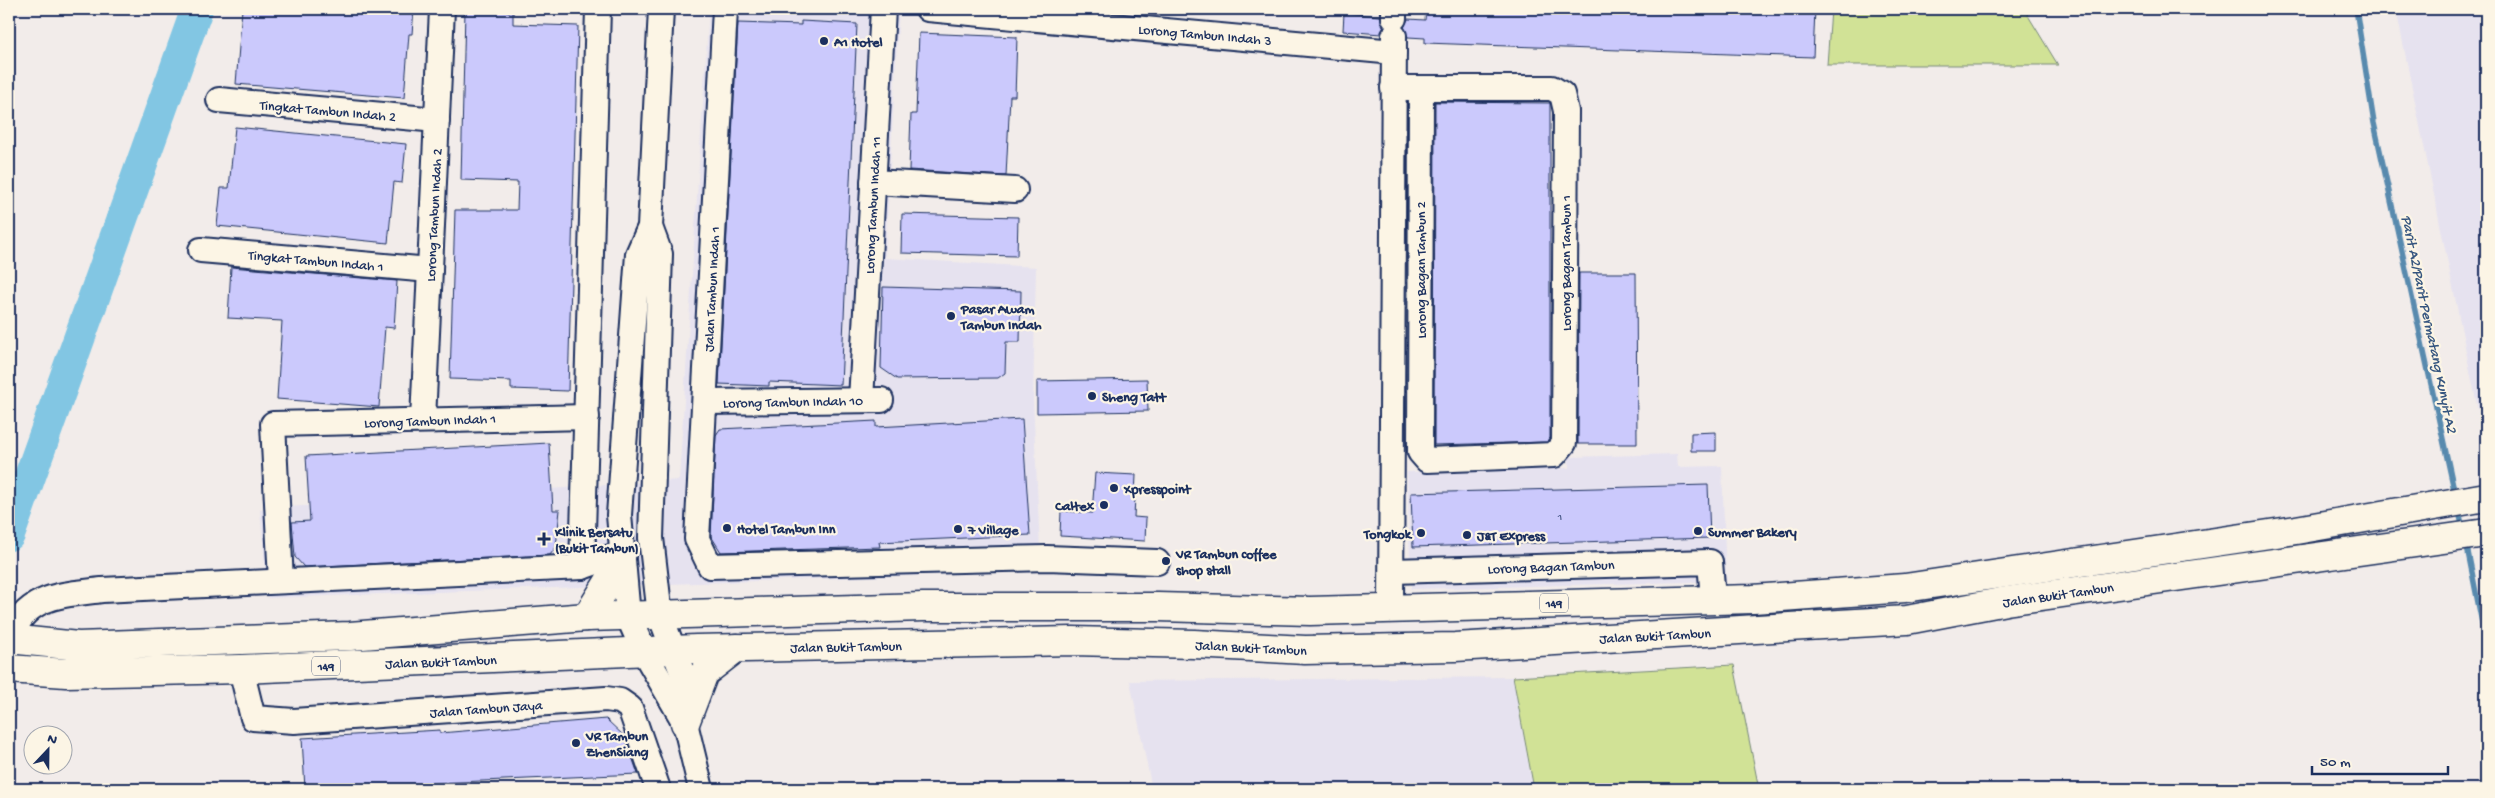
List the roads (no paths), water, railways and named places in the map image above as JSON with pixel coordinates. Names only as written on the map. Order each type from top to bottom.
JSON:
[{"type":"main road","name":"Jalan Bukit Tambun","points":[[10,639],[78,646],[340,636],[660,614],[923,607],[1158,607],[1310,611],[1713,599],[1905,588],[2286,532],[2482,497]]},
{"type":"main road","name":"Jalan Bukit Tambun","points":[[9,669],[66,673],[241,669],[736,648],[1073,641],[1194,644],[1305,650],[1455,647],[1906,620],[2023,599],[2486,534]]},
{"type":"main road","points":[[587,618],[610,580],[622,553]]},
{"type":"main road","points":[[685,723],[704,673],[736,648]]},
{"type":"street","name":"Lorong Tambun Indah 2","points":[[423,420],[442,9]]},
{"type":"street","points":[[582,567],[598,9]]},
{"type":"street","points":[[661,9],[650,227],[638,254],[619,515],[628,616],[644,652],[685,723]]},
{"type":"street","name":"Jalan Tambun Indah 1","points":[[725,9],[698,539],[710,566],[1047,558],[1157,562]]},
{"type":"street","name":"Lorong Tambun Indah 11","points":[[871,400],[868,268],[882,9]]},
{"type":"street","name":"Lorong Tambun Indah 3","points":[[928,9],[1394,28]]},
{"type":"street","points":[[1391,608],[1394,28]]},
{"type":"street","points":[[1394,88],[1421,88]]},
{"type":"street","name":"Lorong Bagan Tambun 1","points":[[1421,88],[1552,88],[1562,94],[1566,111],[1564,443]]},
{"type":"street","name":"Lorong Bagan Tambun 2","points":[[1421,88],[1420,452],[1427,460],[1554,456],[1564,443]]},
{"type":"street","name":"Tingkat Tambun Indah 2","points":[[219,100],[437,120]]},
{"type":"street","points":[[873,182],[1015,190]]},
{"type":"street","points":[[650,227],[660,254],[650,522],[660,614],[672,651],[684,677],[685,723],[701,789]]},
{"type":"street","name":"Tingkat Tambun Indah 1","points":[[201,250],[430,270]]},
{"type":"street","name":"Lorong Tambun Indah 10","points":[[705,402],[871,400]]},
{"type":"street","name":"Lorong Tambun Indah 1","points":[[281,581],[273,424],[587,417]]},
{"type":"street","name":"Jalan Bukit Tambun","points":[[10,639],[17,625],[36,604],[60,595],[102,590],[582,567],[622,553]]},
{"type":"street","name":"Lorong Bagan Tambun","points":[[1392,571],[1710,562],[1713,599]]},
{"type":"street","name":"Jalan Tambun Jaya","points":[[241,669],[253,718],[294,720],[606,699],[620,701],[630,708],[658,789]]},
{"type":"waterway","points":[[9,535],[197,9]]},
{"type":"waterway","name":"Parit A2/Parit Permatang Kunyit A2","points":[[2356,9],[2374,123],[2455,494]]},
{"type":"waterway","name":"Parit A2/Parit Permatang Kunyit A2","points":[[2458,508],[2463,528]]},
{"type":"waterway","name":"Parit A2/Parit Permatang Kunyit A2","points":[[2466,542],[2486,643]]},
{"type":"place","name":"A1 Hotel","points":[[824,41]]},
{"type":"place","name":"Pasar Awam Tambun Indah","points":[[951,316]]},
{"type":"place","name":"Sheng Tatt","points":[[1092,396]]},
{"type":"place","name":"Xpresspoint","points":[[1114,488]]},
{"type":"place","name":"Caltex","points":[[1104,505]]},
{"type":"place","name":"Hotel Tambun Inn","points":[[727,528]]},
{"type":"place","name":"7 Village","points":[[958,529]]},
{"type":"place","name":"Summer Bakery","points":[[1698,531]]},
{"type":"place","name":"Tongkok","points":[[1421,533]]},
{"type":"place","name":"J&T Express","points":[[1467,535]]},
{"type":"place","name":"Klinik Bersatu (Bukit Tambun)","points":[[544,539]]},
{"type":"place","name":"VR Tambun coffee shop stall","points":[[1166,561]]},
{"type":"place","name":"VR Tambun ZhenSiang","points":[[576,743]]}]
